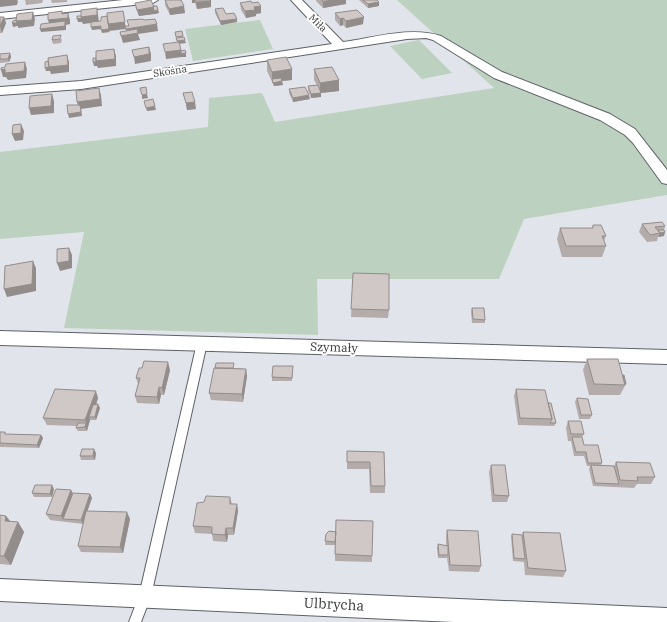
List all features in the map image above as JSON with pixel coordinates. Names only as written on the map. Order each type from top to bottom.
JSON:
[{"type":"street","points":[[0,16],[153,0]]},
{"type":"street","name":"Miła","points":[[296,0],[340,46]]},
{"type":"street","name":"Skośna","points":[[0,91],[81,85],[417,35],[438,38],[498,75],[605,117],[630,132],[638,140],[667,180]]},
{"type":"street","name":"Szymały","points":[[0,338],[667,357]]},
{"type":"street","name":"Ulbrycha","points":[[0,590],[667,620]]},
{"type":"lane","points":[[135,622],[145,596],[202,344]]},
{"type":"green space","points":[[397,0],[667,0],[667,195],[524,219],[499,279],[317,279],[318,335],[64,328],[84,232],[0,239],[0,152],[208,127],[209,98],[262,93],[275,122],[494,88]]},
{"type":"green space","points":[[260,20],[273,49],[193,61],[185,29]]},
{"type":"green space","points":[[419,40],[452,73],[422,79],[390,46]]},
{"type":"building","points":[[151,0],[154,7],[137,10],[135,3]]},
{"type":"building","points":[[165,0],[181,0],[184,6],[169,9]]},
{"type":"building","points":[[195,0],[210,0],[211,1],[196,2]]},
{"type":"building","points":[[363,0],[377,0],[379,2],[368,4]]},
{"type":"building","points":[[251,1],[252,3],[258,2],[261,6],[254,7],[255,10],[245,11],[240,3]]},
{"type":"building","points":[[153,6],[157,6],[158,10],[154,11]]},
{"type":"building","points":[[97,8],[97,15],[81,17],[81,10]]},
{"type":"building","points":[[223,8],[226,14],[234,13],[237,19],[220,21],[215,9]]},
{"type":"building","points":[[357,10],[364,17],[346,21],[343,18],[340,19],[335,13]]},
{"type":"building","points":[[62,11],[62,14],[68,13],[68,18],[48,20],[48,13]]},
{"type":"building","points":[[123,11],[125,22],[108,24],[107,13]]},
{"type":"building","points":[[33,12],[32,20],[16,21],[17,14]]},
{"type":"building","points":[[77,16],[81,16],[82,18],[77,19]]},
{"type":"building","points":[[107,16],[109,29],[101,30],[101,26],[91,27],[91,22],[101,21],[101,17]]},
{"type":"building","points":[[0,17],[4,17],[0,26]]},
{"type":"building","points":[[155,19],[157,24],[126,29],[125,26],[129,26],[127,20]]},
{"type":"building","points":[[65,21],[65,26],[40,29],[41,24]]},
{"type":"building","points":[[137,29],[138,33],[121,36],[120,32]]},
{"type":"building","points":[[182,31],[183,36],[176,37],[175,32]]},
{"type":"building","points":[[61,35],[60,39],[52,40],[53,36]]},
{"type":"building","points":[[184,37],[185,40],[177,41],[176,38]]},
{"type":"building","points":[[179,42],[181,50],[165,52],[163,44]]},
{"type":"building","points":[[149,47],[149,54],[134,57],[132,50]]},
{"type":"building","points":[[114,49],[115,59],[96,61],[96,51]]},
{"type":"building","points":[[185,50],[186,53],[181,54],[181,51]]},
{"type":"building","points":[[10,53],[8,59],[0,59],[0,54]]},
{"type":"building","points":[[67,55],[68,65],[49,67],[48,58]]},
{"type":"building","points":[[286,57],[292,69],[272,72],[267,60]]},
{"type":"building","points":[[93,58],[96,58],[96,62],[93,62]]},
{"type":"building","points":[[48,61],[49,67],[45,68],[45,62]]},
{"type":"building","points":[[25,62],[24,71],[5,73],[5,69],[1,70],[1,68],[5,67],[6,64]]},
{"type":"building","points":[[332,67],[339,80],[320,83],[314,69]]},
{"type":"building","points":[[281,78],[282,81],[273,83],[272,79]]},
{"type":"building","points":[[318,85],[321,93],[311,94],[308,86]]},
{"type":"building","points":[[146,87],[147,94],[142,95],[140,88]]},
{"type":"building","points":[[305,87],[309,95],[293,98],[289,89]]},
{"type":"building","points":[[99,88],[100,99],[77,102],[76,91]]},
{"type":"building","points":[[192,92],[195,102],[186,103],[183,93]]},
{"type":"building","points":[[52,94],[51,106],[29,108],[30,96]]},
{"type":"building","points":[[153,99],[155,106],[146,108],[144,101]]},
{"type":"building","points":[[67,105],[80,105],[81,112],[68,114]]},
{"type":"building","points":[[21,124],[21,133],[12,134],[13,125]]},
{"type":"building","points":[[662,222],[665,226],[655,227],[660,233],[650,235],[642,224]]},
{"type":"building","points":[[593,225],[601,225],[606,236],[602,236],[606,246],[566,246],[560,228],[593,228]]},
{"type":"building","points":[[658,230],[664,230],[665,232],[660,233]]},
{"type":"building","points":[[69,248],[69,261],[57,263],[57,249]]},
{"type":"building","points":[[33,261],[32,284],[4,289],[5,266]]},
{"type":"building","points":[[353,273],[389,274],[389,310],[351,309]]},
{"type":"building","points":[[472,308],[484,308],[485,320],[473,319]]},
{"type":"building","points":[[587,359],[618,359],[625,385],[594,384]]},
{"type":"building","points":[[144,361],[168,362],[162,388],[159,387],[157,397],[135,396],[140,378],[136,378],[139,368],[142,368]]},
{"type":"building","points":[[216,363],[234,363],[233,368],[215,368]]},
{"type":"building","points":[[273,366],[293,366],[292,378],[272,377]]},
{"type":"building","points":[[214,368],[246,369],[242,394],[209,393]]},
{"type":"building","points":[[55,389],[96,391],[85,420],[43,418]]},
{"type":"building","points":[[516,389],[545,390],[552,419],[520,418]]},
{"type":"building","points":[[577,398],[588,399],[592,415],[581,415]]},
{"type":"building","points":[[548,403],[551,403],[556,423],[550,423],[552,419]]},
{"type":"building","points":[[98,404],[95,417],[89,417],[93,405]]},
{"type":"building","points":[[568,421],[581,421],[584,434],[571,434]]},
{"type":"building","points":[[78,423],[86,423],[85,427],[76,428]]},
{"type":"building","points":[[0,432],[5,432],[5,434],[41,435],[37,445],[0,443]]},
{"type":"building","points":[[572,437],[582,437],[584,445],[598,445],[602,463],[588,463],[586,452],[576,452]]},
{"type":"building","points":[[82,449],[94,449],[93,456],[80,456]]},
{"type":"building","points":[[347,451],[384,452],[385,486],[371,486],[370,462],[347,462]]},
{"type":"building","points":[[616,462],[650,463],[655,477],[637,477],[638,481],[620,480]]},
{"type":"building","points":[[491,465],[505,465],[509,496],[494,495]]},
{"type":"building","points":[[591,465],[614,466],[619,484],[595,483]]},
{"type":"building","points":[[35,485],[52,485],[50,494],[32,493]]},
{"type":"building","points":[[56,489],[71,490],[61,516],[46,514]]},
{"type":"building","points":[[73,493],[90,494],[81,520],[63,519]]},
{"type":"building","points":[[206,496],[230,497],[230,504],[237,504],[233,528],[226,528],[225,535],[212,534],[212,527],[193,526],[197,503],[204,502]]},
{"type":"building","points":[[86,511],[127,512],[120,547],[78,546]]},
{"type":"building","points":[[0,515],[6,516],[5,521],[18,522],[4,556],[0,556]]},
{"type":"building","points":[[336,520],[373,521],[372,556],[335,554]]},
{"type":"building","points":[[447,530],[478,531],[481,566],[450,565]]},
{"type":"building","points":[[329,531],[336,532],[335,542],[325,541],[326,534]]},
{"type":"building","points":[[523,532],[560,533],[566,571],[528,568]]},
{"type":"building","points":[[512,534],[522,535],[525,559],[514,558]]},
{"type":"building","points":[[438,544],[448,546],[448,555],[439,555]]}]
